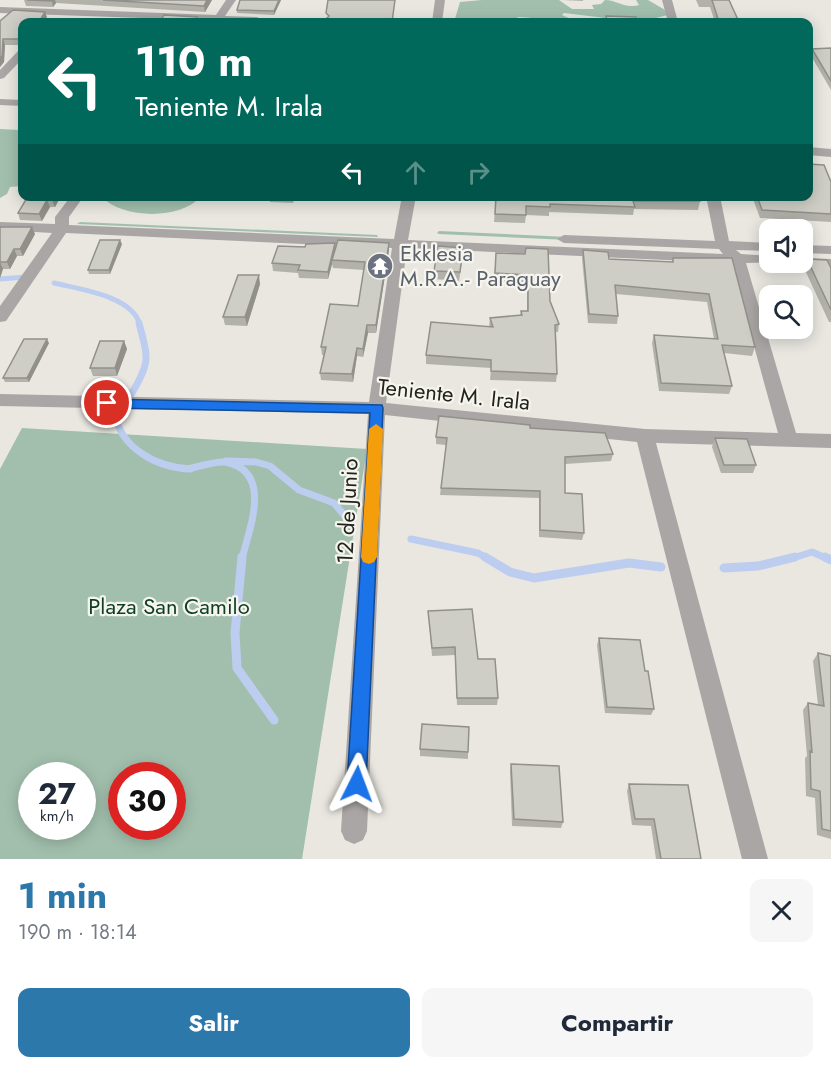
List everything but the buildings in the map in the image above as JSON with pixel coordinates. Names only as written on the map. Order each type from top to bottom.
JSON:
[{"type":"street","points":[[56,18],[75,0]]},
{"type":"street","points":[[219,18],[231,0]]},
{"type":"street","points":[[438,18],[440,0]]},
{"type":"street","points":[[667,0],[672,18]]},
{"type":"street","points":[[0,10],[159,18]]},
{"type":"street","points":[[0,76],[18,57]]},
{"type":"street","points":[[0,102],[18,104]]},
{"type":"street","points":[[813,151],[831,153]]},
{"type":"street","points":[[0,317],[75,201]]},
{"type":"street","name":"12 de Junio","points":[[354,831],[377,408],[400,238],[408,201]]},
{"type":"street","points":[[714,201],[723,245],[737,259],[789,440]]},
{"type":"street","points":[[0,214],[62,223]]},
{"type":"street","points":[[0,226],[62,223],[400,238],[759,260]]},
{"type":"street","points":[[400,238],[759,247]]},
{"type":"street","points":[[813,249],[831,250]]},
{"type":"street","points":[[813,262],[831,263]]},
{"type":"street","name":"Teniente M. Irala","points":[[0,400],[377,408],[645,436],[831,441]]},
{"type":"street","points":[[645,436],[755,859]]},
{"type":"green space","points":[[559,0],[572,9],[594,9],[592,5],[601,4],[605,0],[633,6],[639,5],[636,0],[648,0],[672,14],[656,18],[606,18],[564,13],[562,15],[568,18],[455,18],[460,2]]},
{"type":"green space","points":[[0,129],[18,130],[18,186],[10,187],[7,194],[0,198]]},
{"type":"green space","points":[[107,201],[196,201],[179,210],[151,214],[123,210]]},
{"type":"green space","points":[[80,222],[377,235],[378,237],[77,224]]},
{"type":"green space","points":[[439,231],[722,244],[723,247],[439,234],[437,233]]},
{"type":"green space","name":"Plaza San Camilo","points":[[22,428],[367,449],[302,859],[0,859],[0,469]]},
{"type":"waterway","points":[[0,279],[26,277]]},
{"type":"waterway","points":[[54,283],[104,295],[127,307],[139,323]]},
{"type":"waterway","points":[[132,393],[146,359],[139,323]]},
{"type":"waterway","points":[[115,414],[119,426],[133,447],[166,465],[189,469]]},
{"type":"waterway","points":[[226,461],[256,462],[270,466],[299,490],[334,503],[344,515]]},
{"type":"waterway","points":[[189,469],[225,462],[240,468],[249,477],[254,489],[253,517],[242,559]]},
{"type":"waterway","points":[[411,539],[478,553],[488,559]]},
{"type":"waterway","points":[[790,559],[812,552],[828,559]]},
{"type":"waterway","points":[[242,557],[235,633],[237,668],[274,720]]},
{"type":"waterway","points":[[485,557],[510,572],[534,578],[629,563],[661,567]]},
{"type":"waterway","points":[[724,568],[758,566],[795,557]]},
{"type":"waterway","points":[[825,557],[831,560]]},
{"type":"slow traffic","points":[[369,557],[376,429]]},
{"type":"place","name":"Ekklesia M.R.A.- Paraguay","points":[[380,266]]},
{"type":"route","points":[[107,403],[377,408],[357,784]]}]
